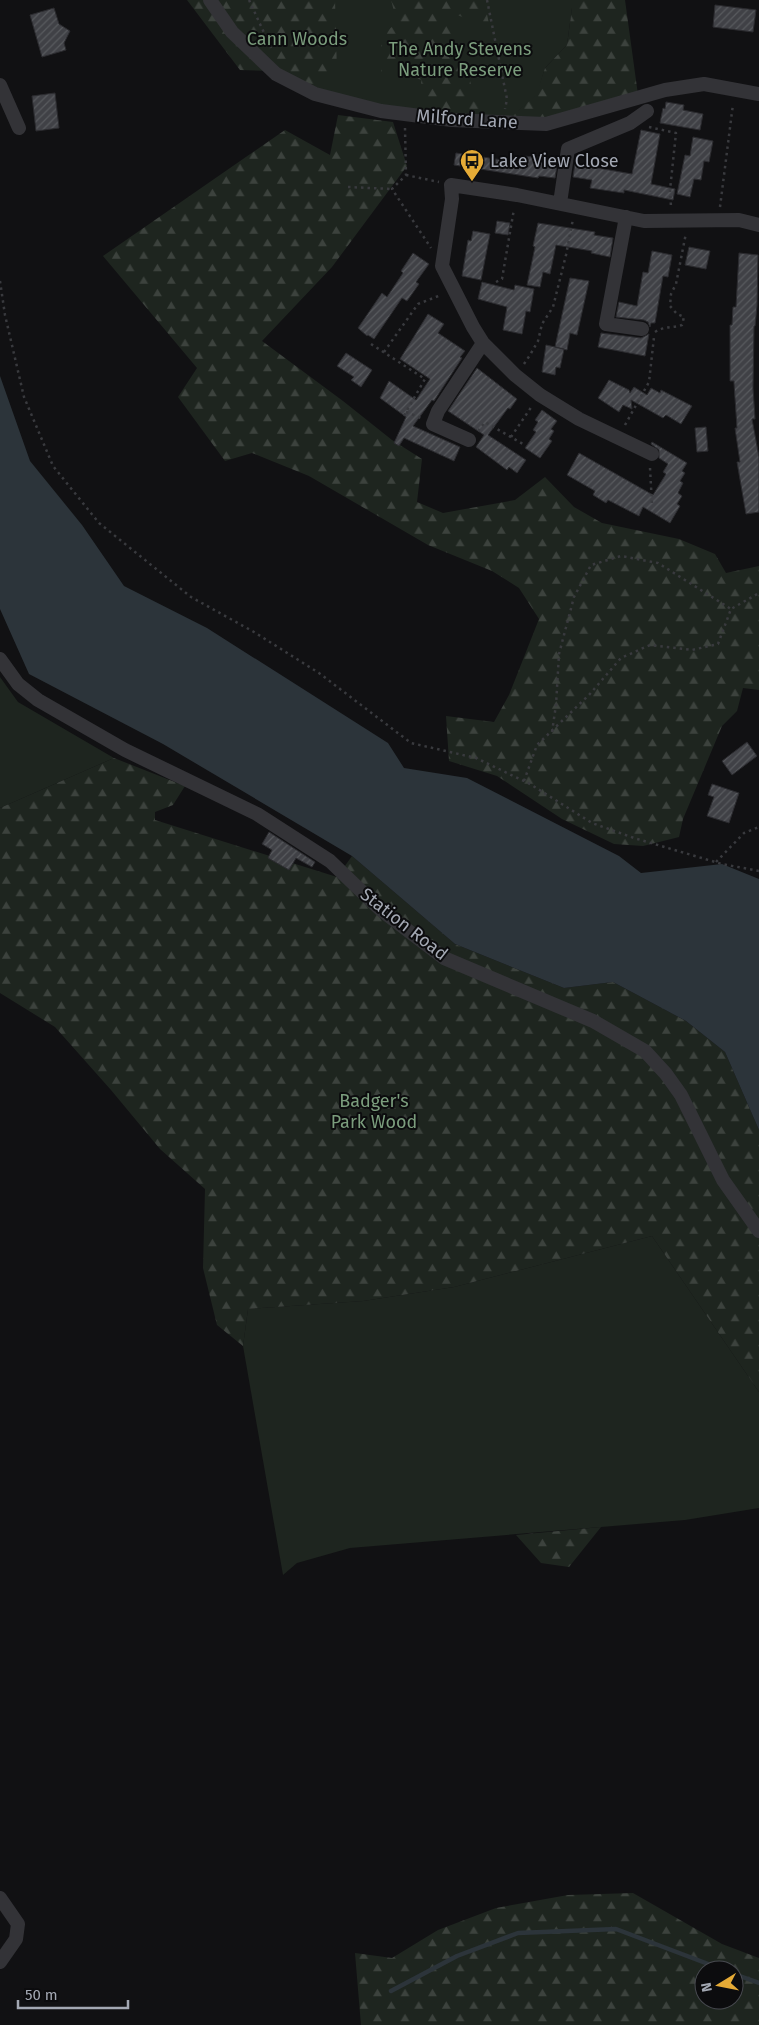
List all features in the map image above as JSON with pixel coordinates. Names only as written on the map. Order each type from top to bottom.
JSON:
[{"type":"street","name":"Milford Lane","points":[[210,0],[232,32],[276,74],[315,94],[381,112],[452,120],[546,124],[666,90],[704,84],[759,94]]},
{"type":"street","points":[[0,85],[19,128]]},
{"type":"street","points":[[560,203],[568,149],[630,123],[647,111]]},
{"type":"street","points":[[652,454],[579,419],[540,395],[515,375],[483,342],[473,327],[442,266],[452,199],[451,185],[560,203],[644,221],[739,220],[759,225]]},
{"type":"street","points":[[626,217],[606,324],[642,329]]},
{"type":"street","points":[[470,440],[433,424],[438,411],[483,342]]},
{"type":"street","name":"Station Road","points":[[0,658],[18,684],[38,700],[125,750],[257,814],[330,860],[381,910],[444,958],[593,1021],[645,1051],[666,1074],[681,1095],[723,1180],[759,1231]]},
{"type":"street","points":[[0,1898],[18,1924],[16,1938],[0,1962]]},
{"type":"path","points":[[249,0],[272,50]]},
{"type":"path","points":[[487,0],[492,33],[508,99],[502,122]]},
{"type":"path","points":[[720,203],[735,90]]},
{"type":"path","points":[[348,187],[392,189],[406,175],[405,114]]},
{"type":"path","points":[[630,123],[676,133],[670,190],[673,220]]},
{"type":"path","points":[[406,175],[451,185]]},
{"type":"path","points":[[392,189],[442,266]]},
{"type":"path","points":[[496,282],[502,279],[517,195]]},
{"type":"path","points":[[525,362],[538,340],[542,324],[553,307],[566,255],[575,206]]},
{"type":"path","points":[[618,438],[649,382],[655,332],[662,327],[671,328],[682,325],[684,317],[670,306],[671,294],[676,284],[690,220]]},
{"type":"path","points":[[0,281],[4,315],[24,396],[53,466],[99,523],[191,597],[254,632],[319,674],[411,743],[476,758],[524,781],[592,823],[634,838],[716,862],[759,871]]},
{"type":"path","points":[[384,352],[418,304],[454,290]]},
{"type":"path","points":[[371,344],[425,379],[402,419]]},
{"type":"path","points":[[511,437],[525,417]]},
{"type":"path","points":[[470,440],[485,422],[522,444]]},
{"type":"path","points":[[652,454],[650,465],[652,504]]},
{"type":"path","points":[[552,732],[560,654],[574,597],[591,565],[621,556],[658,563],[731,609]]},
{"type":"path","points":[[524,781],[538,745],[589,695],[621,658],[650,645],[692,650],[718,644],[731,609],[759,593]]},
{"type":"path","points":[[716,862],[744,833],[759,827]]},
{"type":"green space","name":"Cann Woods","points":[[187,0],[335,0],[337,73],[326,91],[275,71],[240,70]]},
{"type":"green space","name":"The Andy Stevens Nature Reserve","points":[[247,0],[572,0],[572,8],[567,45],[545,68],[537,95],[518,111],[517,123],[401,113],[326,91]]},
{"type":"green space","name":"Cann Woods","points":[[391,0],[484,0],[489,24],[481,24],[474,18],[465,18],[444,10],[454,39],[442,46],[450,59],[463,54],[471,84],[467,96],[479,105],[480,115],[443,115],[422,99],[421,80],[413,76],[381,72],[381,37],[397,22]]},
{"type":"green space","points":[[572,0],[625,0],[638,95],[546,121],[506,121],[536,95],[545,68],[567,45]]},
{"type":"green space","points":[[338,115],[393,122],[407,166],[332,267],[262,341],[392,440],[422,459],[417,502],[443,513],[515,500],[545,477],[574,507],[602,523],[679,539],[715,554],[726,573],[759,566],[759,690],[743,688],[737,711],[722,726],[683,819],[679,837],[643,846],[614,844],[562,819],[497,776],[449,761],[446,716],[494,722],[509,695],[539,619],[519,588],[492,571],[428,545],[309,476],[252,453],[225,461],[178,397],[197,368],[103,256],[285,130],[330,155]]},
{"type":"green space","points":[[0,677],[18,702],[114,758],[0,808]]},
{"type":"green space","name":"Badger's Park Wood","points":[[114,758],[185,786],[173,805],[155,812],[155,820],[337,877],[352,856],[455,944],[564,988],[613,982],[686,1021],[725,1052],[759,1130],[759,1392],[652,1236],[454,1287],[363,1301],[248,1309],[243,1346],[217,1325],[203,1268],[205,1189],[160,1149],[55,1027],[0,993],[0,808]]},
{"type":"green space","points":[[652,1236],[759,1392],[759,1508],[685,1520],[350,1548],[297,1563],[283,1575],[243,1346],[248,1309],[363,1301],[454,1287]]},
{"type":"green space","points":[[601,1527],[569,1567],[541,1563],[516,1535]]},
{"type":"green space","points":[[633,1893],[722,1944],[759,1958],[759,2025],[361,2025],[355,1953],[392,1958],[438,1930],[496,1908],[568,1895]]},
{"type":"shaded area","points":[[0,376],[30,461],[82,525],[124,586],[207,628],[388,743],[404,768],[467,778],[619,856],[641,873],[722,864],[759,879],[759,1130],[725,1052],[686,1021],[613,982],[564,988],[455,944],[352,856],[163,744],[29,674],[0,609]]},
{"type":"building","points":[[715,5],[756,10],[753,32],[713,27]]},
{"type":"building","points":[[54,8],[59,24],[70,31],[64,43],[66,50],[42,57],[30,15]]},
{"type":"building","points":[[55,93],[59,128],[36,131],[32,96]]},
{"type":"building","points":[[666,102],[684,105],[683,110],[703,114],[700,130],[660,123]]},
{"type":"building","points":[[641,130],[660,134],[651,184],[675,189],[673,200],[624,190],[624,193],[590,188],[592,180],[573,177],[575,164],[632,174]]},
{"type":"building","points":[[693,137],[713,141],[709,162],[704,161],[701,180],[694,179],[690,197],[677,194],[685,155],[690,156]]},
{"type":"building","points":[[456,153],[522,163],[523,156],[558,159],[555,178],[539,176],[538,178],[454,165]]},
{"type":"building","points":[[497,221],[510,223],[508,235],[495,233]]},
{"type":"building","points":[[538,223],[595,232],[594,235],[613,238],[610,257],[591,253],[592,251],[556,245],[550,274],[543,272],[540,287],[527,285]]},
{"type":"building","points":[[473,231],[490,234],[481,280],[462,276],[468,240],[471,241]]},
{"type":"building","points":[[689,247],[710,251],[706,269],[685,265]]},
{"type":"building","points":[[652,251],[672,255],[668,277],[663,276],[655,323],[651,323],[650,327],[648,322],[644,320],[616,317],[619,302],[637,306],[643,272],[648,273]]},
{"type":"building","points":[[413,253],[429,264],[416,282],[419,284],[407,301],[402,298],[374,339],[367,336],[358,328],[382,293],[387,297],[403,273],[401,271]]},
{"type":"building","points":[[739,253],[758,255],[757,306],[754,326],[753,388],[755,419],[752,419],[759,457],[759,512],[746,514],[737,462],[740,462],[735,428],[737,428],[734,381],[730,381],[730,325],[732,325],[733,307],[736,307]]},
{"type":"building","points":[[570,278],[589,281],[577,335],[570,333],[567,350],[555,347]]},
{"type":"building","points":[[482,282],[514,290],[515,285],[534,289],[530,312],[526,311],[522,334],[503,330],[507,307],[478,299]]},
{"type":"building","points":[[428,314],[444,324],[438,333],[465,351],[434,401],[432,400],[413,426],[460,447],[454,461],[404,438],[399,446],[394,443],[406,417],[380,398],[389,381],[416,400],[430,379],[400,359]]},
{"type":"building","points":[[601,333],[641,338],[649,334],[645,356],[598,347]]},
{"type":"building","points":[[546,345],[564,349],[560,368],[556,367],[555,375],[542,372]]},
{"type":"building","points":[[346,353],[372,370],[361,387],[351,380],[354,377],[337,366]]},
{"type":"building","points":[[477,368],[517,399],[488,435],[526,460],[517,473],[509,467],[507,470],[476,447],[484,435],[448,411]]},
{"type":"building","points":[[609,380],[629,390],[630,393],[634,387],[647,395],[651,388],[660,393],[661,390],[692,406],[681,424],[666,415],[663,418],[631,400],[632,409],[623,405],[619,412],[598,398]]},
{"type":"building","points":[[542,410],[557,421],[551,429],[554,431],[549,439],[552,441],[540,458],[525,448],[536,432],[533,430],[538,422],[535,420]]},
{"type":"building","points":[[706,427],[708,451],[697,452],[695,428]]},
{"type":"building","points":[[652,442],[687,463],[682,471],[685,473],[680,481],[683,483],[678,493],[682,496],[677,504],[680,506],[670,523],[643,507],[639,516],[608,500],[606,503],[593,495],[595,491],[567,475],[579,453],[653,495],[666,474],[663,472],[668,464],[659,458],[659,450],[651,444]]},
{"type":"building","points":[[747,742],[757,756],[732,775],[722,761]]},
{"type":"building","points":[[712,784],[739,793],[729,823],[707,816],[714,797],[708,795]]},
{"type":"building","points":[[269,832],[315,862],[312,867],[296,858],[289,870],[268,858],[272,850],[262,844]]},
{"type":"waterway","points":[[391,1991],[457,1956],[518,1933],[616,1929],[698,1960]]},
{"type":"waterway","points":[[744,1978],[759,1983]]},
{"type":"place","name":"Lake View Close","points":[[472,182]]}]
